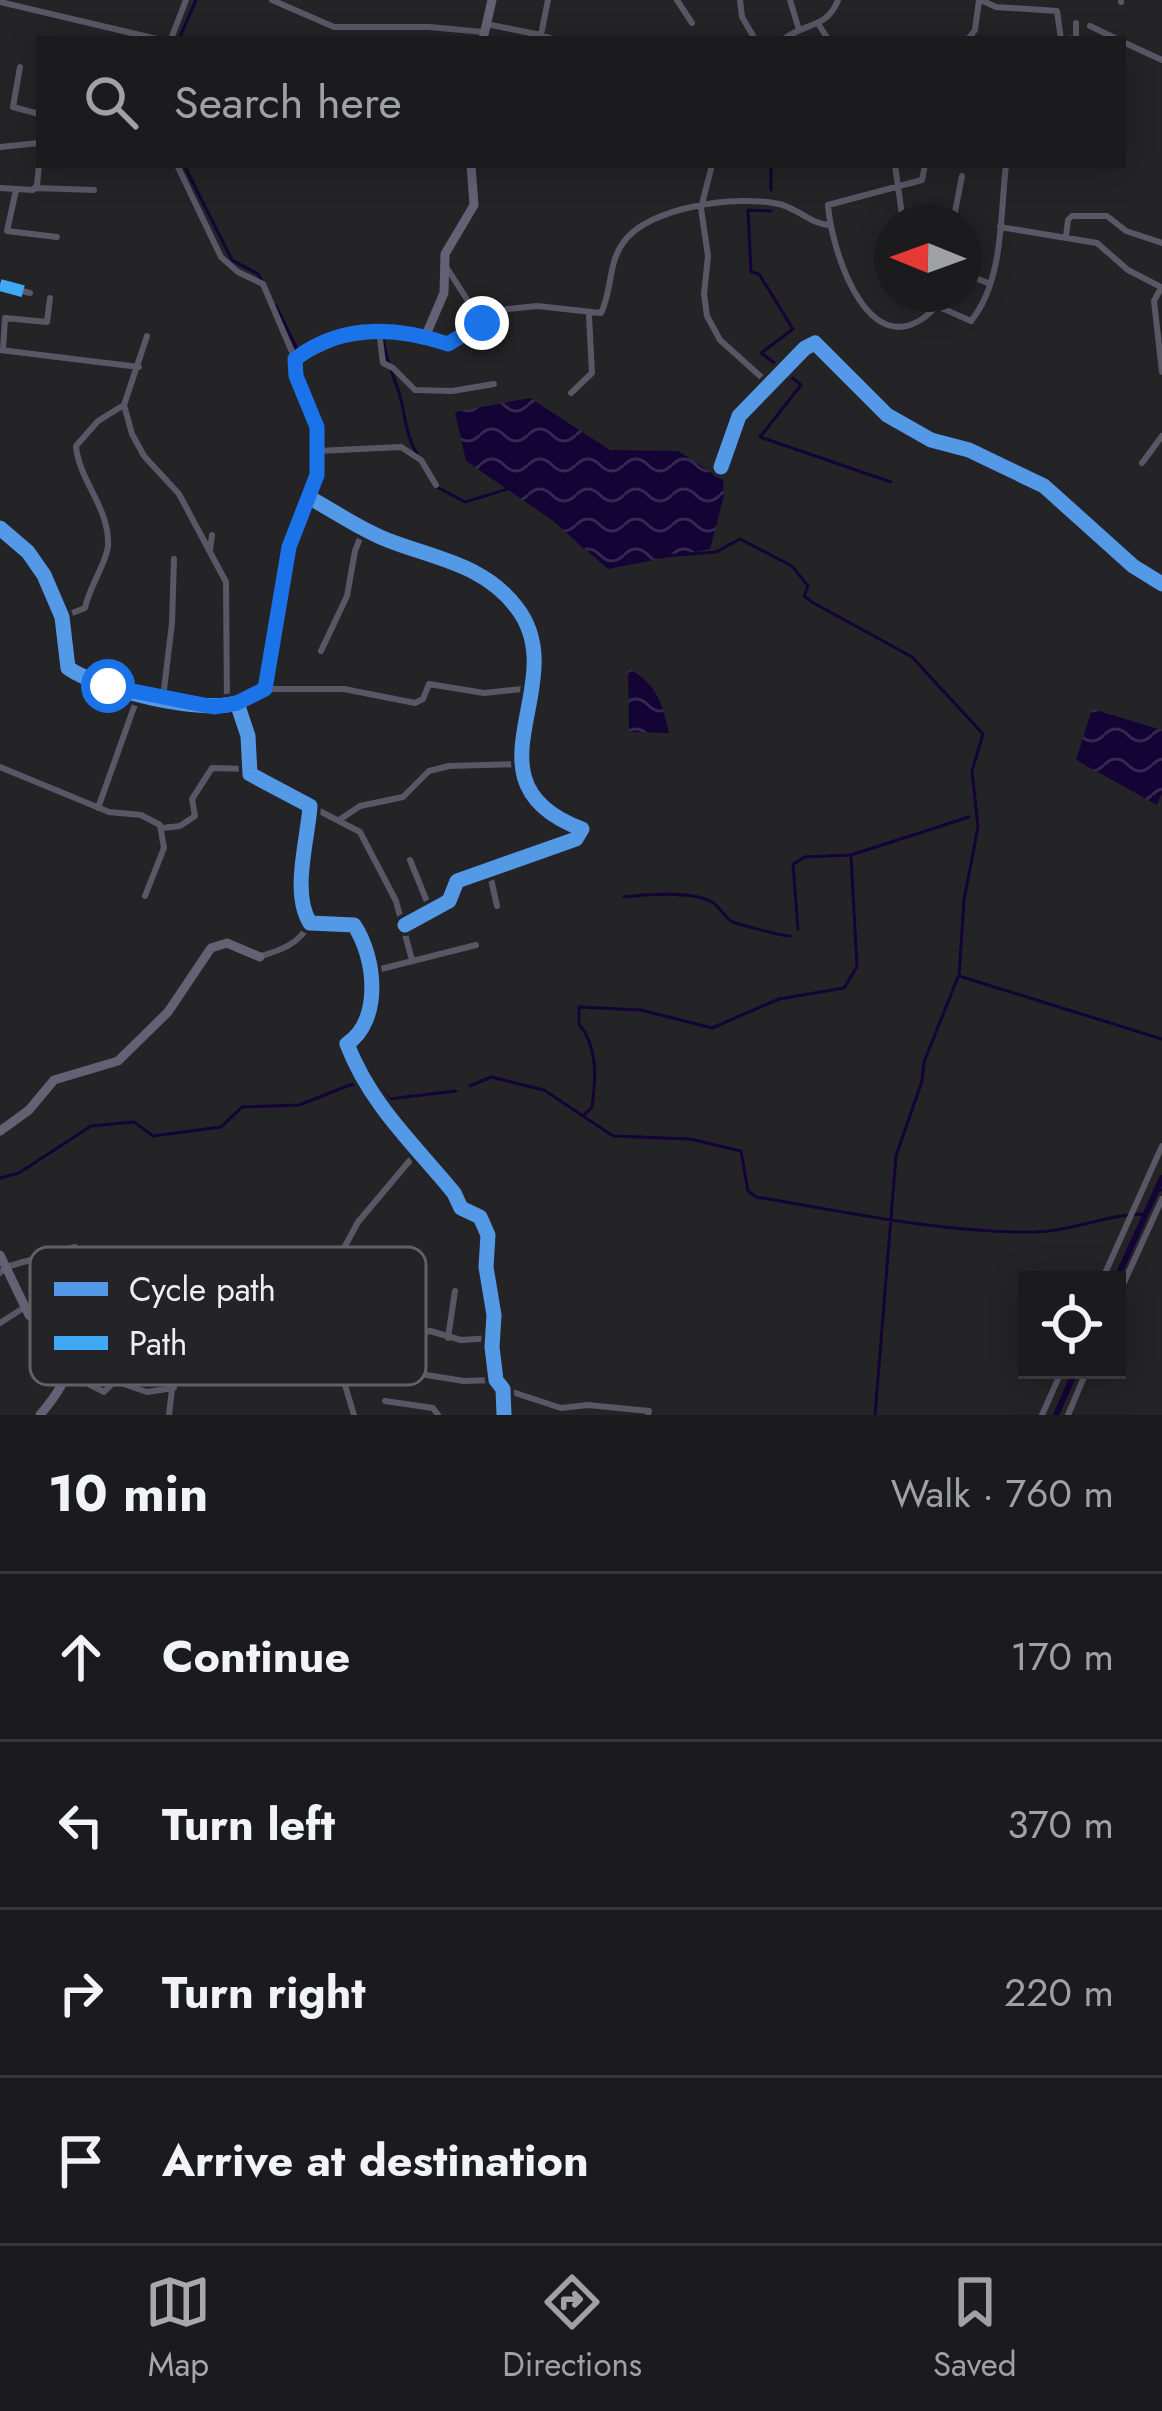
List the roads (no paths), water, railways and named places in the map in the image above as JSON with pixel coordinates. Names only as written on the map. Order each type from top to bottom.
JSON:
[{"type":"street","points":[[172,36],[186,0]]},
{"type":"street","points":[[272,0],[334,27],[429,27],[542,35],[548,0]]},
{"type":"street","points":[[485,32],[492,0]]},
{"type":"street","points":[[677,0],[692,23]]},
{"type":"street","points":[[740,0],[742,16],[753,36]]},
{"type":"street","points":[[790,0],[799,30]]},
{"type":"street","points":[[789,36],[819,25],[838,0]]},
{"type":"street","points":[[970,36],[980,0],[996,7],[1057,10],[1063,36]]},
{"type":"street","points":[[0,2],[31,5],[125,35]]},
{"type":"street","points":[[1076,23],[1076,36]]},
{"type":"street","points":[[819,25],[826,36]]},
{"type":"street","points":[[1090,26],[1111,36]]},
{"type":"street","points":[[1126,43],[1162,60]]},
{"type":"street","points":[[20,67],[13,107],[36,113]]},
{"type":"street","points":[[0,147],[36,143]]},
{"type":"street","points":[[35,188],[38,168]]},
{"type":"street","points":[[178,168],[220,257],[263,284],[317,427],[317,475],[289,547],[265,689]]},
{"type":"street","points":[[425,337],[444,293],[445,254],[474,205],[471,168]]},
{"type":"street","points":[[711,168],[701,208],[707,256],[704,294],[712,330],[770,384]]},
{"type":"street","points":[[896,168],[902,204]]},
{"type":"street","points":[[924,168],[922,180],[828,205],[845,278],[865,308],[889,325],[910,325],[937,305],[971,321],[990,284],[1006,168]]},
{"type":"street","points":[[957,204],[962,176]]},
{"type":"street","points":[[0,188],[94,190]]},
{"type":"street","points":[[16,190],[7,231],[57,237]]},
{"type":"street","points":[[295,359],[361,329],[448,344],[507,309],[537,306],[589,314],[604,309],[623,242],[659,214],[750,200],[785,205],[814,224],[830,225]]},
{"type":"street","points":[[1066,236],[1072,216],[1107,216],[1126,231],[1162,243]]},
{"type":"street","points":[[1000,227],[1096,243],[1128,270],[1161,286],[1154,301],[1162,372]]},
{"type":"street","points":[[445,266],[482,323]]},
{"type":"street","points":[[982,281],[990,284]]},
{"type":"street","points":[[0,285],[30,293]]},
{"type":"street","points":[[50,298],[47,322],[5,318],[2,350],[139,367]]},
{"type":"street","points":[[571,393],[592,373],[589,314]]},
{"type":"street","points":[[379,331],[383,364],[394,368],[415,390],[452,391],[494,384]]},
{"type":"street","points":[[62,617],[85,608],[90,585],[108,550],[104,516],[77,460],[76,446],[98,421],[124,405],[147,336]]},
{"type":"street","points":[[721,467],[739,416],[805,348],[818,344],[887,416],[931,440],[969,449],[1044,486],[1132,566],[1162,584]]},
{"type":"street","points":[[124,405],[144,456],[179,494],[226,582],[232,704],[248,736],[248,769],[259,782],[360,832],[406,925],[412,960]]},
{"type":"street","points":[[1142,463],[1162,436]]},
{"type":"street","points":[[317,452],[401,447],[421,460],[436,485]]},
{"type":"street","points":[[310,498],[387,540],[470,567],[508,597],[530,627],[534,642],[535,672],[523,764],[529,793],[554,815],[582,830],[581,836],[457,880],[452,898],[406,925]]},
{"type":"street","points":[[0,528],[28,552],[44,575],[62,617],[68,668],[100,685],[163,698],[232,704],[265,689],[344,688],[415,703],[423,699],[429,684],[484,693],[531,688]]},
{"type":"street","points":[[321,651],[346,596],[364,528]]},
{"type":"street","points":[[209,553],[212,535]]},
{"type":"street","points":[[163,698],[174,559]]},
{"type":"street","points":[[98,808],[139,693]]},
{"type":"street","points":[[339,820],[360,806],[403,797],[428,772],[449,766],[523,764]]},
{"type":"street","points":[[0,767],[98,808],[141,815],[162,828],[180,826],[195,816],[192,800],[212,768],[248,769]]},
{"type":"street","points":[[0,1131],[29,1110],[54,1080],[118,1061],[169,1012],[211,948],[227,943],[260,957],[301,938],[310,923],[303,902],[310,806]]},
{"type":"street","points":[[145,896],[164,848],[162,828]]},
{"type":"street","points":[[410,860],[430,909]]},
{"type":"street","points":[[489,870],[496,906]]},
{"type":"street","points":[[310,923],[354,926],[359,932],[372,996],[369,1021],[347,1044],[363,1083],[454,1193],[461,1208],[480,1216],[488,1234],[486,1267],[494,1315],[496,1380],[503,1389],[561,1408],[588,1405],[648,1415]]},
{"type":"street","points":[[368,972],[476,945]]},
{"type":"street","points":[[1106,1271],[1162,1146]]},
{"type":"street","points":[[344,1247],[358,1222],[417,1151]]},
{"type":"street","points":[[1126,1278],[1162,1199]]},
{"type":"street","points":[[0,1255],[3,1270],[30,1312]]},
{"type":"street","points":[[448,1338],[454,1291]]},
{"type":"street","points":[[0,1323],[25,1307]]},
{"type":"street","points":[[426,1332],[448,1338],[492,1338]]},
{"type":"street","points":[[426,1375],[496,1380]]},
{"type":"street","points":[[1042,1415],[1058,1379]]},
{"type":"street","points":[[1068,1415],[1083,1379]]},
{"type":"street","points":[[40,1415],[59,1385]]},
{"type":"street","points":[[128,1385],[154,1393],[174,1388]]},
{"type":"street","points":[[169,1415],[174,1385]]},
{"type":"street","points":[[344,1385],[354,1415]]},
{"type":"street","points":[[503,1389],[504,1415]]},
{"type":"street","points":[[385,1401],[433,1408],[438,1415]]},
{"type":"water","points":[[530,398],[610,450],[678,451],[723,480],[724,496],[710,549],[608,569],[552,520],[466,461],[455,412]]},
{"type":"water","points":[[628,668],[657,695],[669,733],[629,732]]},
{"type":"water","points":[[1092,709],[1162,730],[1162,793],[1157,805],[1076,760]]},
{"type":"waterway","points":[[180,36],[196,0]]},
{"type":"waterway","points":[[186,168],[232,260],[258,274],[263,282]]},
{"type":"waterway","points":[[771,168],[771,190]]},
{"type":"waterway","points":[[771,211],[748,210],[751,272],[759,274],[793,329],[761,353],[776,364]]},
{"type":"waterway","points":[[276,306],[297,349],[307,347]]},
{"type":"waterway","points":[[359,335],[383,338],[417,454]]},
{"type":"waterway","points":[[789,375],[801,385],[760,437],[891,482]]},
{"type":"waterway","points":[[437,487],[465,502],[511,488]]},
{"type":"waterway","points":[[569,533],[584,547]]},
{"type":"waterway","points":[[654,557],[716,552],[740,539],[792,566],[808,586],[804,596],[812,602],[912,657],[983,734],[972,771],[978,827],[964,900],[959,976],[1162,1039]]},
{"type":"waterway","points":[[584,1115],[592,1107],[595,1074],[590,1043],[579,1024],[579,1007],[641,1010],[712,1028],[779,999],[844,988],[857,967],[851,855],[969,817]]},
{"type":"waterway","points":[[798,929],[793,864],[805,857],[849,855]]},
{"type":"waterway","points":[[624,897],[693,896],[715,904],[733,922],[790,936]]},
{"type":"waterway","points":[[875,1415],[896,1156],[924,1062],[958,977]]},
{"type":"waterway","points":[[470,1086],[491,1077],[544,1090],[613,1136],[690,1139],[741,1151],[748,1191],[756,1197],[1000,1231],[1049,1231],[1146,1214]]},
{"type":"waterway","points":[[0,1178],[19,1173],[91,1126],[134,1122],[153,1136],[221,1127],[242,1107],[299,1105],[350,1085],[376,1082],[389,1099],[456,1091]]},
{"type":"waterway","points":[[1120,1271],[1162,1178]]},
{"type":"waterway","points":[[1157,1190],[1162,1190]]},
{"type":"waterway","points":[[1056,1415],[1072,1379]]}]
